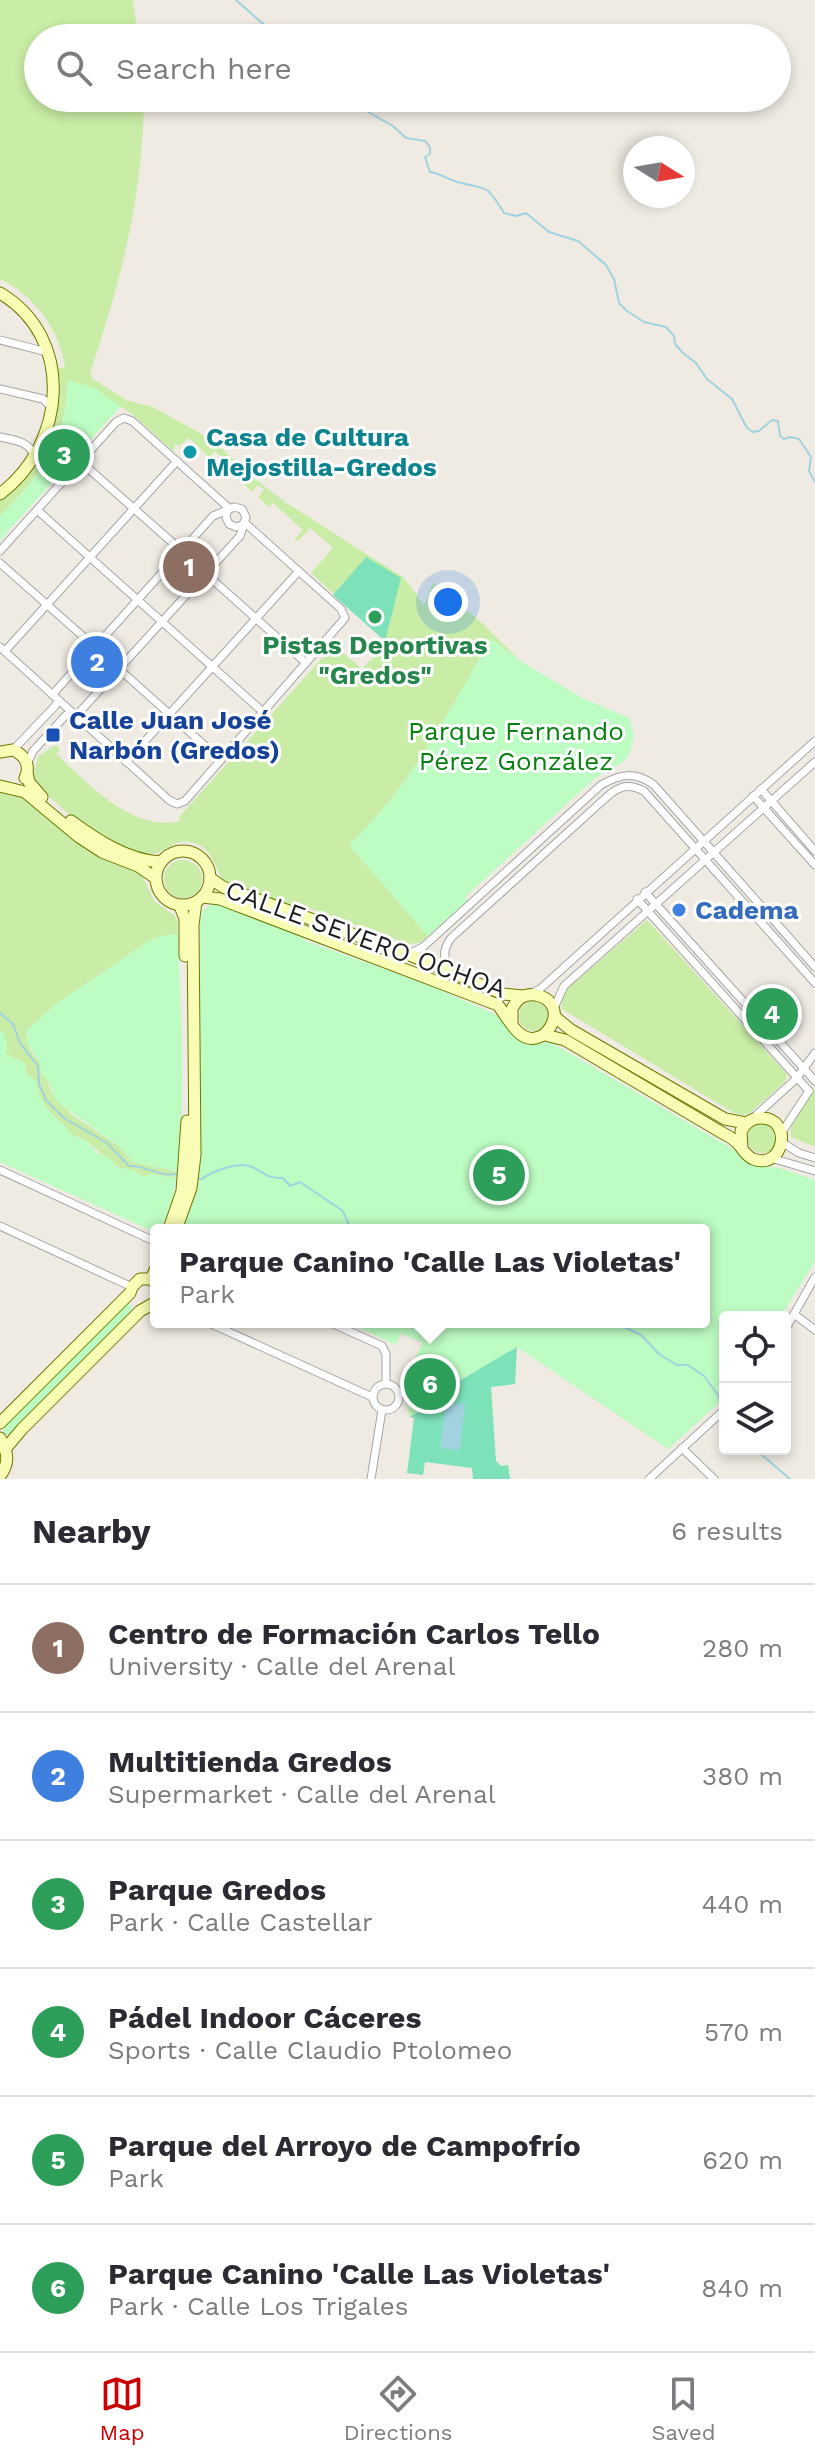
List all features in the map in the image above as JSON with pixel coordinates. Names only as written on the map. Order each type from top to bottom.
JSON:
[{"type":"main road","points":[[0,293],[15,303],[39,332],[49,352],[54,378],[52,409],[34,457],[3,489]]},
{"type":"main road","points":[[4,751],[23,756],[29,782],[35,791],[83,830],[121,851],[160,862]]},
{"type":"main road","points":[[4,787],[24,781],[27,769]]},
{"type":"main road","points":[[4,787],[25,792],[79,837],[102,852],[138,866],[154,877],[162,895],[171,903],[180,906],[199,899]]},
{"type":"main road","points":[[154,877],[160,862],[171,853],[190,852],[203,860],[210,878],[199,899],[193,940],[195,1155],[191,1188],[175,1224]]},
{"type":"main road","name":"CALLE SEVERO OCHOA","points":[[210,878],[226,889],[407,954],[503,994],[527,995]]},
{"type":"main road","name":"CALLE SEVERO OCHOA","points":[[199,899],[220,899],[498,1005],[512,1023]]},
{"type":"main road","points":[[174,1224],[187,1150],[185,919],[180,906]]},
{"type":"main road","points":[[527,995],[544,997],[571,1030],[725,1119],[749,1121],[764,1117],[775,1122],[782,1137],[779,1152],[771,1158],[755,1160],[727,1136],[565,1040],[545,1035],[525,1037],[512,1023],[512,1009],[527,995]]},
{"type":"main road","points":[[545,1035],[554,1013]]},
{"type":"main road","points":[[742,1149],[741,1131],[749,1121]]},
{"type":"main road","points":[[0,1423],[140,1279],[150,1278]]},
{"type":"main road","points":[[131,1290],[140,1306],[150,1304]]},
{"type":"main road","points":[[4,1477],[8,1457],[3,1443],[22,1429],[132,1319],[150,1306]]},
{"type":"street","points":[[30,347],[38,339],[39,332]]},
{"type":"street","points":[[0,340],[49,352]]},
{"type":"street","points":[[0,389],[43,399],[52,409]]},
{"type":"street","points":[[0,551],[116,422],[124,418],[132,421],[228,510]]},
{"type":"street","points":[[0,437],[25,443],[34,457]]},
{"type":"street","points":[[177,461],[47,605],[2,649],[177,804],[185,801],[346,615],[243,523]]},
{"type":"street","points":[[81,462],[182,551]]},
{"type":"street","points":[[4,751],[55,706],[55,697],[95,647],[213,516],[236,506],[242,509],[246,515],[240,536],[119,669],[74,715],[66,715],[33,751],[27,769]]},
{"type":"street","points":[[37,510],[263,712]]},
{"type":"street","points":[[228,510],[226,517],[229,524],[235,527],[243,523]]},
{"type":"street","points":[[0,563],[95,647]]},
{"type":"street","points":[[126,762],[299,571]]},
{"type":"street","points":[[206,574],[306,663]]},
{"type":"street","points":[[119,669],[221,760]]},
{"type":"street","points":[[527,995],[540,989],[637,899],[814,744]]},
{"type":"street","points":[[554,1013],[564,986],[815,762]]},
{"type":"street","points":[[407,954],[423,947],[601,785],[629,774],[647,780],[716,852],[815,967]]},
{"type":"street","points":[[456,974],[446,964],[444,954],[451,938],[619,787],[627,785],[644,791],[815,983]]},
{"type":"street","points":[[761,789],[768,806],[815,865]]},
{"type":"street","points":[[753,796],[768,806],[815,851]]},
{"type":"street","points":[[645,892],[815,1082],[782,1137],[799,1153],[815,1158]]},
{"type":"street","points":[[637,899],[809,1091]]},
{"type":"street","points":[[749,1121],[796,1079],[815,1053]]},
{"type":"street","points":[[771,1158],[815,1171]]},
{"type":"street","points":[[0,1170],[150,1238]]},
{"type":"street","points":[[0,1226],[131,1290]]},
{"type":"street","points":[[791,1319],[815,1277]]},
{"type":"street","points":[[794,1314],[815,1330]]},
{"type":"street","points":[[220,1328],[372,1397],[375,1405],[382,1410],[394,1408],[398,1401],[397,1389],[386,1384],[378,1386],[372,1397]]},
{"type":"street","points":[[342,1328],[382,1346],[386,1354],[386,1384]]},
{"type":"street","points":[[371,1479],[382,1410]]},
{"type":"street","points":[[649,1479],[719,1414]]},
{"type":"street","points":[[682,1448],[714,1479]]},
{"type":"green space","points":[[0,0],[133,0],[136,24],[24,24],[24,112],[144,112],[135,204],[111,305],[90,373],[93,379],[126,400],[153,407],[214,441],[252,477],[285,502],[404,578],[424,605],[433,582],[482,623],[519,660],[491,639],[410,774],[349,845],[428,936],[419,943],[409,944],[306,907],[226,884],[211,857],[197,844],[183,841],[151,854],[122,848],[70,814],[33,778],[38,756],[57,744],[59,751],[56,754],[97,791],[128,813],[163,823],[181,821],[178,818],[334,645],[362,669],[385,641],[366,557],[334,594],[311,573],[333,548],[310,528],[298,541],[295,539],[303,530],[273,503],[269,507],[258,497],[264,490],[258,485],[252,492],[242,482],[245,478],[215,451],[209,457],[189,438],[179,446],[175,443],[174,452],[113,401],[84,386],[68,381],[62,422],[49,456],[40,471],[0,516],[0,498],[34,465],[55,367],[65,368],[58,341],[43,315],[24,294],[0,279]]},
{"type":"green space","points":[[68,380],[94,388],[121,406],[0,540],[0,516],[29,485],[50,456],[63,422]]},
{"type":"green space","name":"Pistas Deportivas \"Gredos\"","points":[[366,557],[401,578],[385,641],[333,595]]},
{"type":"green space","name":"Parque Fernando Pérez González","points":[[491,638],[519,660],[582,698],[629,718],[634,736],[629,755],[623,762],[594,779],[465,897],[468,900],[428,936],[349,845],[371,823],[410,773]]},
{"type":"green space","points":[[0,793],[22,796],[72,838],[141,874],[155,902],[174,915],[178,923],[178,934],[150,940],[56,1004],[26,1031],[30,1050],[41,1063],[52,1093],[72,1115],[120,1147],[133,1162],[175,1171],[174,1178],[150,1174],[144,1177],[120,1169],[85,1140],[70,1134],[46,1107],[36,1080],[27,1075],[24,1063],[6,1054],[2,1031],[0,1033]]},
{"type":"green space","points":[[183,860],[196,866],[202,879],[196,892],[183,898],[170,892],[164,879],[170,866]]},
{"type":"green space","points":[[214,903],[226,904],[305,934],[303,940],[426,984],[499,1016],[510,1031],[524,1042],[552,1043],[736,1151],[752,1165],[780,1168],[815,1180],[815,1262],[784,1311],[719,1311],[719,1402],[668,1449],[517,1347],[430,1398],[428,1406],[410,1417],[402,1384],[423,1343],[401,1333],[396,1345],[360,1328],[710,1328],[710,1224],[185,1224],[200,1169],[200,919],[203,910]]},
{"type":"green space","points":[[647,920],[787,1074],[785,1082],[750,1113],[734,1113],[562,1009],[561,998],[567,989]]},
{"type":"green space","points":[[178,934],[182,1045],[180,1143],[176,1185],[167,1216],[160,1224],[150,1224],[150,1230],[0,1162],[0,1033],[3,1030],[6,1054],[24,1063],[27,1075],[36,1080],[46,1107],[70,1134],[85,1140],[96,1152],[112,1160],[116,1167],[133,1170],[144,1177],[150,1174],[174,1178],[175,1171],[133,1162],[120,1147],[56,1101],[50,1084],[40,1071],[41,1063],[26,1042],[26,1031],[56,1004],[150,940]]},
{"type":"green space","points":[[534,1001],[545,1005],[549,1016],[545,1027],[534,1031],[523,1027],[519,1016],[523,1005]]},
{"type":"green space","points":[[815,1089],[815,1147],[791,1137],[791,1131],[795,1118]]},
{"type":"green space","points":[[762,1123],[773,1127],[777,1138],[773,1149],[762,1153],[751,1149],[747,1138],[751,1127]]},
{"type":"green space","points":[[129,1304],[132,1307],[130,1314],[9,1435],[3,1433],[5,1425]]},
{"type":"green space","points":[[517,1347],[515,1384],[491,1387],[496,1461],[501,1466],[508,1465],[510,1479],[473,1479],[472,1468],[425,1462],[423,1475],[407,1473],[414,1418],[410,1417],[428,1406],[430,1398]]},
{"type":"water","points":[[446,1402],[465,1404],[460,1450],[440,1448]]},
{"type":"waterway","points":[[236,0],[263,24]]},
{"type":"waterway","points":[[368,112],[393,126],[406,138],[425,141],[430,147],[430,154],[425,157],[430,172],[484,188],[504,213],[516,216],[526,213],[549,232],[578,241],[606,265],[614,279],[619,303],[644,322],[666,327],[683,353],[696,363],[707,379],[732,399],[747,428],[753,432],[759,431],[772,420],[778,421],[780,436],[799,439],[811,457],[809,471],[815,482]]},
{"type":"waterway","points":[[0,1013],[13,1024],[20,1043],[38,1066],[39,1084],[46,1100],[64,1118],[107,1143],[129,1166],[177,1174]]},
{"type":"waterway","points":[[198,1179],[226,1168],[246,1165],[269,1176],[283,1178],[290,1186],[300,1182],[343,1211],[349,1224]]},
{"type":"waterway","points":[[626,1328],[641,1335],[659,1354],[677,1365],[688,1365],[704,1376],[719,1399]]},
{"type":"waterway","points":[[762,1455],[790,1479]]},
{"type":"place","name":"Casa de Cultura Mejostilla-Gredos","points":[[190,452]]},
{"type":"place","name":"Parque Gredos","points":[[64,455]]},
{"type":"place","name":"Centro de Formación Carlos Tello","points":[[189,567]]},
{"type":"place","name":"Pistas Deportivas \"Gredos\"","points":[[375,617]]},
{"type":"place","name":"Multitienda Gredos","points":[[97,662]]},
{"type":"place","name":"Calle Juan José Narbón (Gredos)","points":[[53,735]]},
{"type":"place","name":"Cadema","points":[[679,910]]},
{"type":"place","name":"Pádel Indoor Cáceres","points":[[772,1014]]},
{"type":"place","name":"Parque del Arroyo de Campofrío","points":[[499,1175]]},
{"type":"place","name":"Parque Canino 'Calle Las Violetas'","points":[[430,1384]]}]
